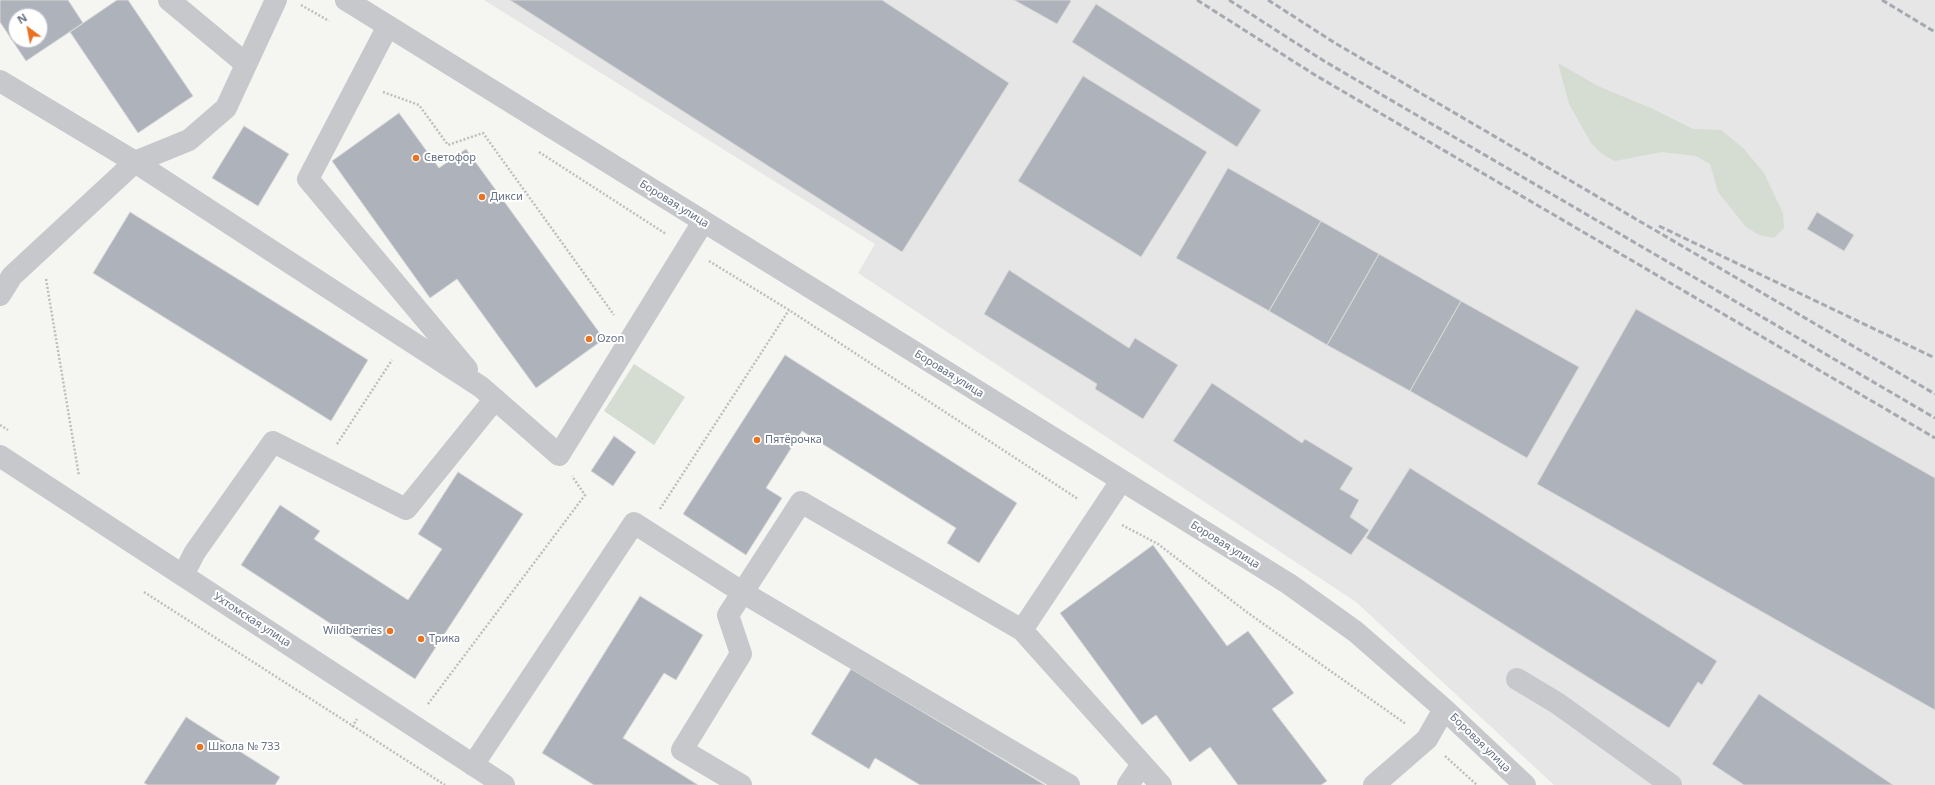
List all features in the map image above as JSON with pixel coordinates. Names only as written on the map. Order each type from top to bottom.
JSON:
[{"type":"street","points":[[169,0],[246,64]]},
{"type":"street","points":[[0,295],[12,276],[135,162],[189,140],[226,108],[276,0]]},
{"type":"street","name":"Боровая улица","points":[[346,0],[1289,584],[1356,632],[1444,708],[1525,785]]},
{"type":"street","points":[[388,26],[308,179],[488,393]]},
{"type":"street","points":[[0,81],[135,162],[406,338],[488,393],[559,455],[703,222]]},
{"type":"street","points":[[183,575],[195,552],[273,442],[406,509],[488,393]]},
{"type":"street","name":"Ухтомская улица","points":[[0,456],[474,765],[495,782]]},
{"type":"street","points":[[1022,630],[1121,481]]},
{"type":"street","points":[[741,785],[682,750],[741,654],[728,615],[801,502],[1022,630],[1161,785]]},
{"type":"street","points":[[474,765],[634,523],[742,592],[1069,785]]},
{"type":"street","points":[[1517,679],[1557,703],[1671,785]]},
{"type":"street","points":[[1374,785],[1427,739],[1444,708]]},
{"type":"street","points":[[1128,785],[1142,764]]},
{"type":"path","points":[[358,83],[419,105],[448,145],[483,133],[632,339]]},
{"type":"path","points":[[41,249],[79,476]]},
{"type":"path","points":[[322,466],[406,338]]},
{"type":"path","points":[[428,704],[585,494],[559,455]]},
{"type":"path","points":[[1100,513],[1158,544],[1248,613],[1427,739],[1476,785]]},
{"type":"path","points":[[144,592],[445,785]]},
{"type":"shaded area","points":[[484,0],[1935,0],[1935,785],[1554,785],[1356,602],[858,273],[875,244]]},
{"type":"shaded area","points":[[1558,63],[1598,86],[1653,109],[1693,129],[1721,130],[1744,149],[1764,173],[1783,213],[1784,228],[1774,238],[1759,235],[1746,227],[1718,192],[1710,164],[1696,156],[1662,152],[1615,161],[1602,154],[1591,143],[1569,104]]},
{"type":"shaded area","points":[[634,364],[685,397],[654,445],[604,411]]},
{"type":"building","points":[[0,0],[68,0],[83,23],[48,46],[48,8],[8,8],[8,34],[0,22]]},
{"type":"building","points":[[117,0],[128,0],[193,96],[138,133],[70,32]]},
{"type":"building","points":[[510,0],[882,0],[1009,83],[902,252]]},
{"type":"building","points":[[1014,0],[1070,0],[1071,1],[1057,24]]},
{"type":"building","points":[[1096,4],[1261,110],[1237,147],[1072,42]]},
{"type":"building","points":[[17,48],[46,48],[26,61]]},
{"type":"building","points":[[1083,76],[1207,152],[1141,257],[1018,181]]},
{"type":"building","points":[[399,113],[439,168],[466,149],[604,339],[536,388],[457,279],[430,298],[332,161]]},
{"type":"building","points":[[244,126],[289,154],[258,206],[212,178]]},
{"type":"building","points":[[1228,168],[1321,221],[1269,311],[1176,258]]},
{"type":"building","points":[[130,212],[368,360],[331,421],[93,273]]},
{"type":"building","points":[[1817,212],[1854,235],[1844,251],[1807,229]]},
{"type":"building","points":[[1321,221],[1379,254],[1327,345],[1269,311]]},
{"type":"building","points":[[1379,254],[1461,301],[1410,391],[1327,345]]},
{"type":"building","points":[[1009,270],[1129,348],[1135,338],[1178,365],[1143,419],[1095,389],[1097,384],[984,314]]},
{"type":"building","points":[[1461,301],[1579,367],[1527,458],[1410,391]]},
{"type":"building","points":[[1636,309],[1935,478],[1935,710],[1537,484]]},
{"type":"building","points":[[785,355],[1017,503],[979,563],[947,543],[956,528],[802,431],[766,488],[782,498],[746,555],[683,514]]},
{"type":"building","points":[[1212,383],[1302,443],[1305,439],[1353,468],[1340,489],[1359,500],[1350,517],[1369,530],[1351,555],[1173,441]]},
{"type":"building","points":[[614,436],[636,452],[613,486],[591,471]]},
{"type":"building","points":[[1410,468],[1717,661],[1702,685],[1698,682],[1669,728],[1366,538]]},
{"type":"building","points":[[458,472],[523,514],[415,679],[241,565],[280,505],[320,531],[314,539],[408,600],[442,549],[418,534]]},
{"type":"building","points":[[1153,545],[1227,646],[1248,631],[1294,693],[1272,709],[1327,781],[1321,785],[1238,785],[1210,747],[1190,762],[1156,715],[1142,725],[1060,613]]},
{"type":"building","points":[[640,596],[703,635],[676,680],[664,673],[623,738],[698,785],[594,785],[542,753]]},
{"type":"building","points":[[851,669],[1045,785],[920,785],[875,758],[869,769],[811,734]]},
{"type":"building","points":[[1759,694],[1893,785],[1744,785],[1712,764]]},
{"type":"building","name":"Школа № 733","points":[[186,717],[280,777],[275,785],[148,785],[144,783]]},
{"type":"railway","points":[[1197,0],[1315,75],[1935,438]]},
{"type":"railway","points":[[1229,0],[1324,61],[1935,418]]},
{"type":"railway","points":[[1268,0],[1335,43],[1935,394]]},
{"type":"railway","points":[[1882,0],[1935,32]]},
{"type":"railway","points":[[1659,226],[1935,358]]},
{"type":"place","name":"Светофор","points":[[416,158]]},
{"type":"place","name":"Дикси","points":[[482,197]]},
{"type":"place","name":"Ozon","points":[[589,339]]},
{"type":"place","name":"Пятёрочка","points":[[757,440]]},
{"type":"place","name":"Wildberries","points":[[390,631]]},
{"type":"place","name":"Трика","points":[[421,639]]},
{"type":"place","name":"Школа № 733","points":[[200,747]]}]
